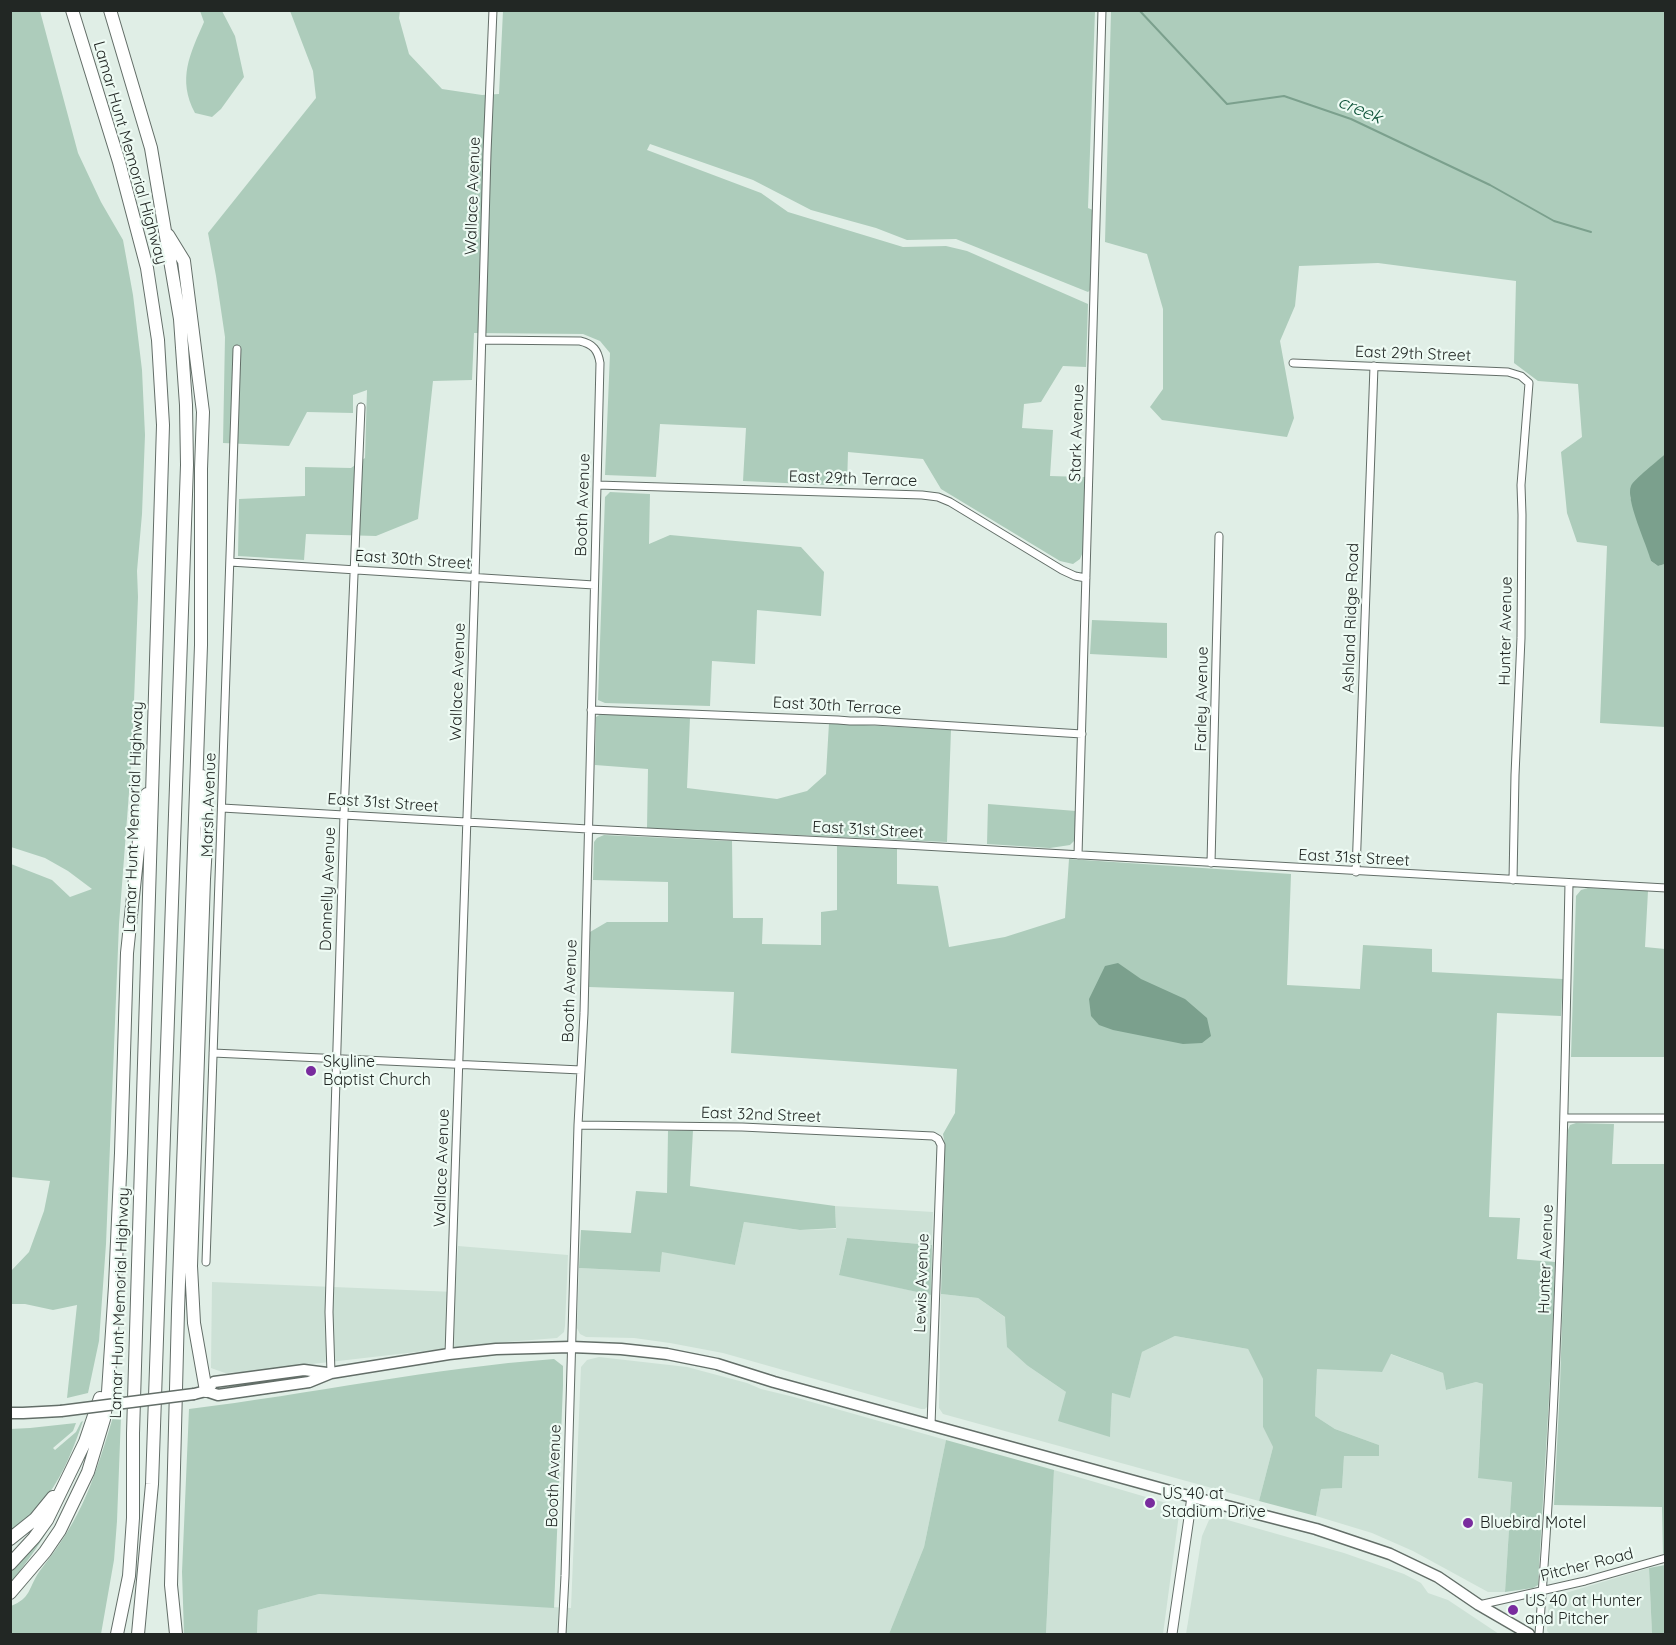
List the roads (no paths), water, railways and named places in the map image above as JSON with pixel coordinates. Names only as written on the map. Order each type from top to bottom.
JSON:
[{"type":"highway","name":"Lamar Hunt Memorial Highway","points":[[72,10],[119,162],[147,268],[158,340],[163,425],[133,1433],[133,1518],[129,1576],[117,1635]]},
{"type":"highway","name":"Lamar Hunt Memorial Highway","points":[[110,10],[150,148],[180,319],[186,405],[187,465],[152,1484],[138,1635]]},
{"type":"highway","points":[[165,231],[184,261],[203,412],[201,645],[172,1526],[171,1585],[176,1635]]},
{"type":"highway","points":[[197,755],[203,779],[207,828],[191,1266],[200,1392]]},
{"type":"highway","points":[[10,1593],[45,1552],[60,1530],[88,1472],[104,1419],[113,1329],[127,953],[142,812],[152,775]]},
{"type":"highway","points":[[10,1564],[47,1520],[85,1442],[102,1394],[113,1329]]},
{"type":"highway","points":[[10,1539],[35,1519],[66,1483]]},
{"type":"main road","points":[[10,1413],[61,1411],[200,1392],[218,1395],[309,1382],[330,1373],[496,1349],[571,1347],[668,1354],[717,1364],[774,1382],[1316,1529],[1390,1554],[1438,1576],[1479,1605],[1529,1635]]},
{"type":"main road","points":[[1172,1635],[1192,1497]]},
{"type":"street","name":"Wallace Avenue","points":[[449,1354],[493,10]]},
{"type":"street","name":"Stark Avenue","points":[[1078,855],[1102,10]]},
{"type":"street","name":"Booth Avenue","points":[[482,340],[580,341],[589,343],[595,349],[600,363],[581,1070],[562,1635]]},
{"type":"street","name":"Marsh Avenue","points":[[206,1262],[237,349]]},
{"type":"street","name":"East 29th Street","points":[[1293,363],[1508,372],[1521,376],[1529,383]]},
{"type":"street","name":"Ashland Ridge Road","points":[[1356,872],[1374,366]]},
{"type":"street","name":"Hunter Avenue","points":[[1513,880],[1521,638],[1521,485],[1529,383]]},
{"type":"street","name":"Donnelly Avenue","points":[[330,1373],[329,1312],[344,814],[361,406]]},
{"type":"street","name":"East 29th Terrace","points":[[597,485],[938,497],[1062,570],[1086,578]]},
{"type":"street","name":"Farley Avenue","points":[[1211,863],[1219,536]]},
{"type":"street","name":"East 30th Street","points":[[230,562],[594,585]]},
{"type":"street","name":"East 30th Terrace","points":[[591,710],[850,722],[875,721],[1082,734]]},
{"type":"street","name":"East 31st Street","points":[[222,808],[1665,888]]},
{"type":"street","name":"Hunter Avenue","points":[[1539,1635],[1556,1360],[1569,883]]},
{"type":"street","points":[[213,1053],[581,1070]]},
{"type":"street","points":[[1564,1118],[1665,1118]]},
{"type":"street","name":"East 32nd Street","points":[[578,1125],[742,1127],[933,1136],[940,1143]]},
{"type":"street","name":"Lewis Avenue","points":[[931,1425],[940,1143]]},
{"type":"street","name":"Pitcher Road","points":[[1479,1605],[1585,1581],[1665,1558]]},
{"type":"waterway","name":"creek","points":[[1139,10],[1227,104],[1284,96],[1351,119],[1490,185],[1554,221],[1591,232]]},
{"type":"place","name":"Skyline Baptist Church","points":[[311,1071]]},
{"type":"place","name":"US 40 at Stadium Drive","points":[[1150,1503]]},
{"type":"place","name":"Bluebird Motel","points":[[1468,1523]]},
{"type":"place","name":"US 40 at Hunter and Pitcher","points":[[1513,1610]]}]
